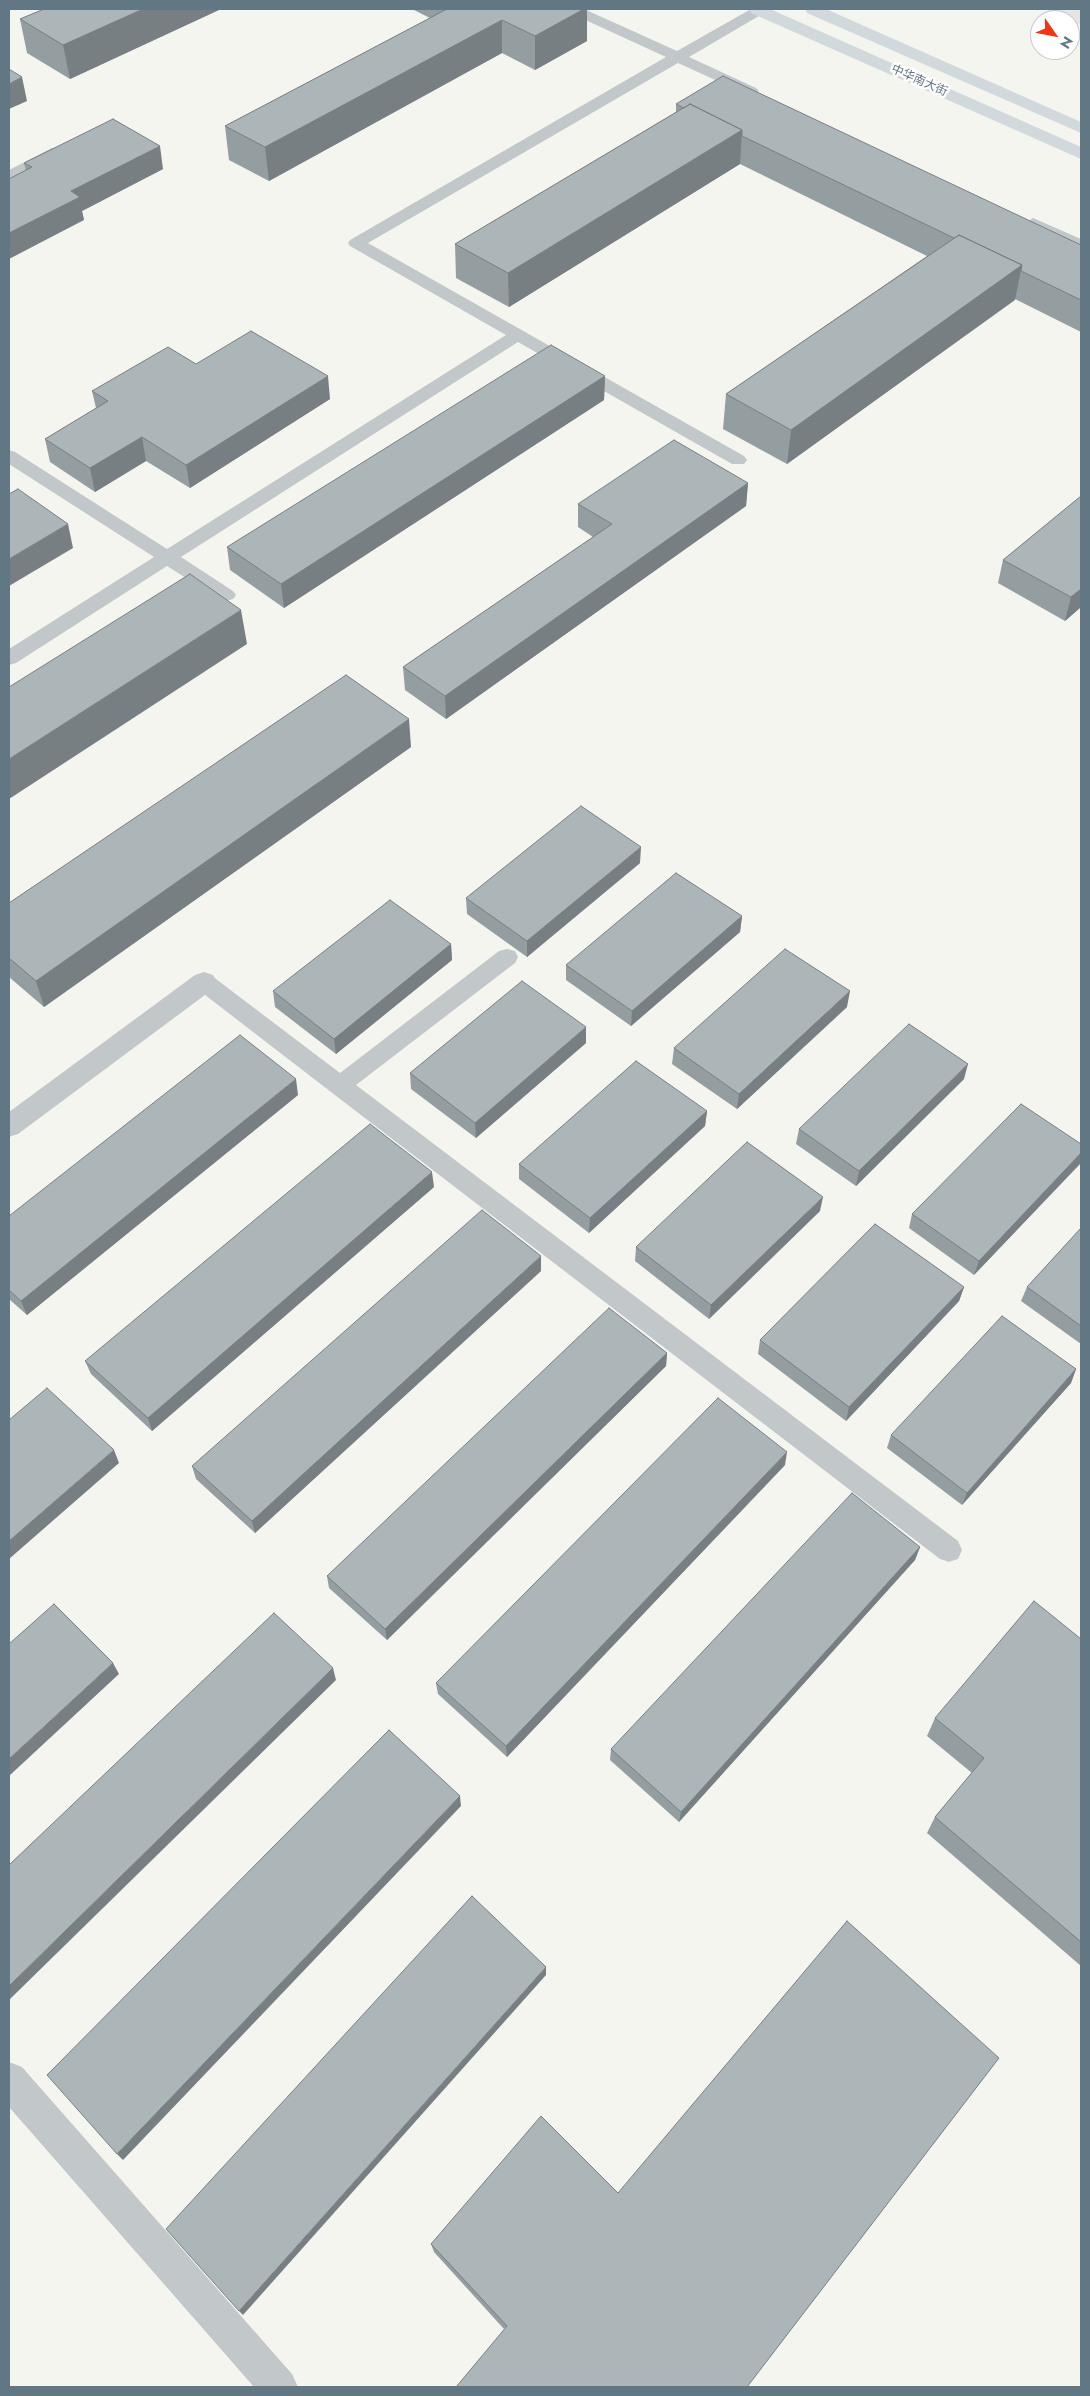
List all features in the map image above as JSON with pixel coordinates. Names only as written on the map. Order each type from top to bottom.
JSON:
[{"type":"main road","name":"中华南大街","points":[[758,9],[1081,154]]},
{"type":"main road","name":"中华南大街","points":[[812,9],[1081,128]]},
{"type":"street","points":[[9,1126],[204,982]]},
{"type":"street","points":[[9,2080],[279,2387]]},
{"type":"lane","points":[[573,9],[767,99]]},
{"type":"lane","points":[[738,460],[356,243],[758,9]]},
{"type":"lane","points":[[9,176],[66,146]]},
{"type":"lane","points":[[1018,216],[1081,245]]},
{"type":"lane","points":[[9,658],[518,335]]},
{"type":"lane","points":[[9,456],[226,595]]},
{"type":"lane","points":[[339,1086],[507,957]]},
{"type":"lane","points":[[204,982],[949,1550]]},
{"type":"shaded area","points":[[1045,9],[1081,9],[1081,25],[1080,10]]},
{"type":"building","points":[[44,9],[143,9],[63,45],[20,19]]},
{"type":"building","points":[[447,9],[584,9],[535,36],[502,20],[265,147],[225,126]]},
{"type":"building","points":[[9,69],[22,77],[9,84]]},
{"type":"building","points":[[723,76],[1081,245],[1081,300],[1021,271],[1022,265],[959,235],[954,238],[742,136],[742,130],[690,104],[684,108],[676,104]]},
{"type":"building","points":[[690,104],[742,130],[508,273],[455,244]]},
{"type":"building","points":[[113,119],[160,146],[71,191],[80,197],[9,233],[9,179],[32,167],[24,163]]},
{"type":"building","points":[[959,235],[1022,265],[791,430],[726,394]]},
{"type":"building","points":[[251,331],[328,376],[186,465],[142,437],[90,468],[45,439],[108,401],[92,391],[168,347],[196,364]]},
{"type":"building","points":[[551,345],[605,376],[281,584],[227,547]]},
{"type":"building","points":[[674,440],[748,483],[445,696],[403,667],[612,524],[578,504]]},
{"type":"building","points":[[18,489],[68,524],[9,559],[9,494]]},
{"type":"building","points":[[1081,496],[1081,589],[1071,597],[1003,560]]},
{"type":"building","points":[[190,574],[241,610],[9,759],[9,687]]},
{"type":"building","points":[[346,675],[409,719],[36,981],[9,958],[9,903]]},
{"type":"building","points":[[581,806],[641,847],[527,941],[466,898]]},
{"type":"building","points":[[676,873],[742,916],[632,1011],[566,965]]},
{"type":"building","points":[[390,900],[451,944],[334,1039],[273,991]]},
{"type":"building","points":[[785,949],[850,991],[739,1094],[674,1048]]},
{"type":"building","points":[[522,981],[586,1027],[475,1123],[410,1073]]},
{"type":"building","points":[[909,1024],[968,1064],[859,1171],[799,1129]]},
{"type":"building","points":[[240,1035],[296,1079],[21,1301],[9,1290],[9,1216]]},
{"type":"building","points":[[636,1061],[707,1111],[590,1218],[519,1164]]},
{"type":"building","points":[[1021,1104],[1081,1144],[1081,1153],[979,1261],[912,1214]]},
{"type":"building","points":[[370,1124],[432,1172],[148,1418],[85,1361]]},
{"type":"building","points":[[747,1142],[823,1197],[711,1305],[636,1247]]},
{"type":"building","points":[[482,1210],[541,1256],[252,1521],[192,1466]]},
{"type":"building","points":[[875,1224],[964,1287],[849,1407],[760,1340]]},
{"type":"building","points":[[1081,1228],[1081,1326],[1027,1287]]},
{"type":"building","points":[[609,1308],[667,1353],[385,1629],[327,1576]]},
{"type":"building","points":[[1002,1316],[1076,1369],[967,1493],[891,1435]]},
{"type":"building","points":[[47,1388],[114,1450],[9,1541],[9,1420]]},
{"type":"building","points":[[718,1398],[787,1452],[506,1746],[436,1683]]},
{"type":"building","points":[[852,1493],[920,1547],[681,1812],[611,1749]]},
{"type":"building","points":[[1034,1601],[1081,1639],[1081,1942],[935,1817],[984,1758],[935,1718]]},
{"type":"building","points":[[54,1604],[113,1663],[9,1759],[9,1644]]},
{"type":"building","points":[[274,1613],[333,1668],[9,1986],[9,1865]]},
{"type":"building","points":[[389,1730],[460,1796],[117,2154],[47,2075]]},
{"type":"building","points":[[472,1896],[546,1967],[239,2311],[166,2229]]},
{"type":"building","points":[[847,1921],[999,2058],[747,2387],[456,2387],[507,2326],[431,2244],[541,2116],[618,2193]]}]
